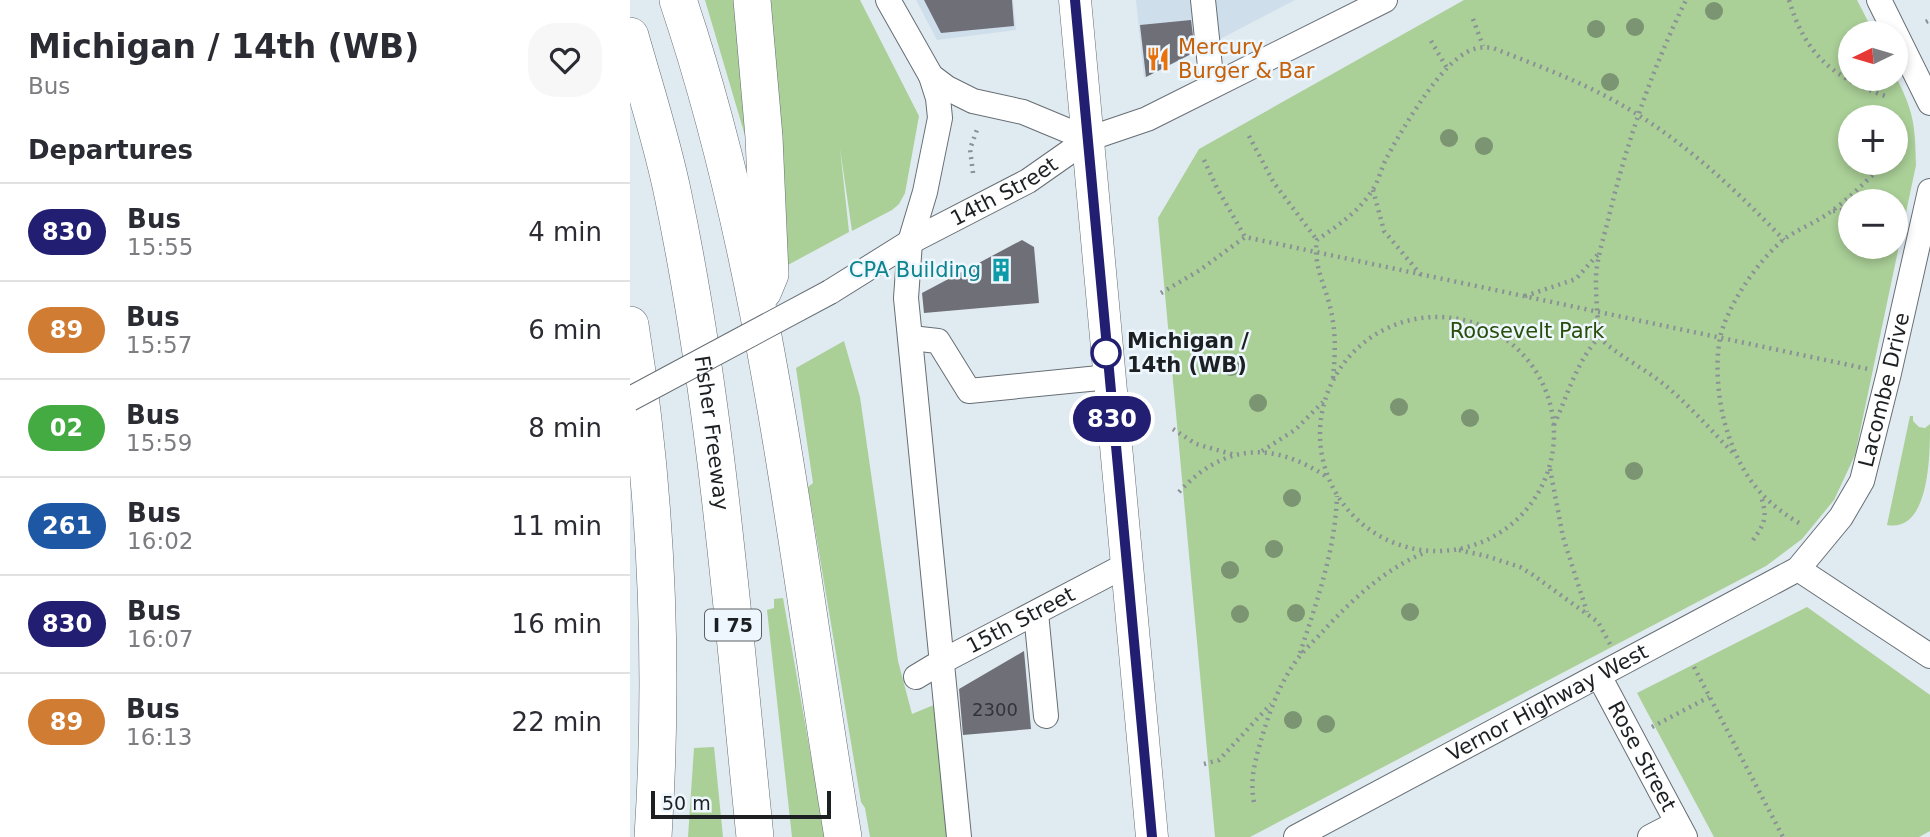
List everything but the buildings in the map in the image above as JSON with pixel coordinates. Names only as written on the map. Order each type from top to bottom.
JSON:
[{"type":"highway","points":[[678,0],[720,145],[757,305],[844,837]]},
{"type":"highway","points":[[752,0],[764,137],[770,274],[757,305]]},
{"type":"highway","name":"Fisher Freeway","points":[[630,36],[670,181],[689,283],[720,506],[755,837]]},
{"type":"highway","points":[[630,325],[651,486],[657,583],[659,702],[653,837]]},
{"type":"main road","points":[[1075,0],[1152,837]]},
{"type":"street","points":[[888,0],[931,76],[939,98],[940,118],[928,179],[910,242],[906,298],[958,837]]},
{"type":"street","points":[[1203,0],[1212,86]]},
{"type":"street","name":"14th Street","points":[[630,399],[830,292],[910,242],[1028,181],[1088,139],[1147,119],[1385,0]]},
{"type":"street","points":[[1879,0],[1930,103]]},
{"type":"street","points":[[931,76],[972,101],[1023,112],[1088,139]]},
{"type":"street","name":"Lacombe Drive","points":[[1798,569],[1841,517],[1861,481],[1889,373],[1930,191]]},
{"type":"street","points":[[911,338],[937,341],[969,391],[1109,377]]},
{"type":"street","name":"15th Street","points":[[916,677],[1126,565]]},
{"type":"street","points":[[1798,569],[1930,656]]},
{"type":"street","name":"Vernor Highway West","points":[[1296,837],[1798,569]]},
{"type":"street","points":[[1035,613],[1046,716]]},
{"type":"street","name":"Rose Street","points":[[1599,676],[1681,830]]},
{"type":"street","points":[[1650,837],[1681,830]]},
{"type":"path","points":[[1686,0],[1661,53],[1637,115],[1600,251],[1595,283],[1599,337],[1608,347],[1667,387],[1734,453],[1761,495],[1799,523]]},
{"type":"path","points":[[1789,0],[1801,34],[1822,62],[1846,80],[1885,96]]},
{"type":"path","points":[[1473,19],[1483,46]]},
{"type":"path","points":[[1432,41],[1447,68]]},
{"type":"path","points":[[1333,378],[1333,317],[1315,253],[1317,240],[1348,217],[1373,189],[1398,138],[1447,68],[1468,51],[1483,46],[1558,73],[1637,115],[1706,164],[1784,240]]},
{"type":"path","points":[[973,173],[970,149],[978,127]]},
{"type":"path","points":[[1249,136],[1274,183],[1317,240]]},
{"type":"path","points":[[1204,160],[1245,237],[1889,373]]},
{"type":"path","points":[[1734,453],[1724,419],[1718,361],[1720,338],[1728,315],[1755,272],[1784,240],[1832,211],[1872,175]]},
{"type":"path","points":[[1373,189],[1384,231],[1421,275]]},
{"type":"path","points":[[1832,211],[1838,210]]},
{"type":"path","points":[[1161,293],[1200,270],[1245,237]]},
{"type":"path","points":[[1524,297],[1576,279],[1600,251]]},
{"type":"path","points":[[1554,425],[1545,388],[1525,356],[1496,332],[1461,318],[1423,317],[1387,327],[1356,348],[1333,378],[1324,400],[1319,426],[1321,453],[1328,478],[1337,495],[1364,527],[1394,544],[1427,551],[1458,550],[1520,567],[1598,622],[1611,646]]},
{"type":"path","points":[[1587,613],[1563,537],[1550,468],[1554,425],[1576,369],[1599,337]]},
{"type":"path","points":[[1261,451],[1295,430],[1324,400]]},
{"type":"path","points":[[1173,429],[1196,444],[1235,455]]},
{"type":"path","points":[[1178,492],[1201,471],[1235,455],[1261,451],[1299,460],[1328,478]]},
{"type":"path","points":[[1458,550],[1488,540],[1514,522],[1535,499],[1550,468]]},
{"type":"path","points":[[1254,802],[1252,771],[1274,701],[1298,658],[1328,565],[1334,535],[1337,495]]},
{"type":"path","points":[[1753,540],[1762,527],[1766,513],[1761,495]]},
{"type":"path","points":[[1298,658],[1363,590],[1406,561],[1427,551]]},
{"type":"path","points":[[1694,667],[1783,837]]},
{"type":"path","points":[[1652,727],[1709,697]]},
{"type":"path","points":[[1204,764],[1219,760],[1274,701]]},
{"type":"shaded area","points":[[916,0],[1013,0],[1016,30],[937,40]]},
{"type":"shaded area","points":[[1136,0],[1191,0],[1196,52],[1144,78]]},
{"type":"shaded area","points":[[1216,0],[1295,0],[1220,39]]},
{"type":"green space","points":[[705,0],[743,0],[746,139]]},
{"type":"green space","points":[[768,0],[860,0],[919,116],[905,193],[899,204],[852,231],[840,148],[849,232],[786,266]]},
{"type":"green space","name":"Roosevelt Park","points":[[1464,0],[1857,0],[1868,21],[1838,21],[1838,91],[1902,91],[1908,105],[1838,105],[1838,175],[1908,175],[1908,106],[1915,139],[1916,165],[1908,203],[1908,189],[1838,189],[1838,259],[1896,259],[1855,455],[1834,500],[1802,539],[1766,566],[1250,837],[1215,837],[1158,218],[1199,149]]},
{"type":"green space","points":[[844,341],[860,397],[898,661],[912,714],[941,702],[953,837],[870,837],[865,808],[861,802],[808,487],[813,483],[796,368]]},
{"type":"green space","points":[[1910,416],[1913,416],[1913,421],[1919,427],[1925,428],[1930,424],[1925,489],[1912,517],[1901,524],[1887,525]]},
{"type":"green space","points":[[783,598],[825,837],[792,837],[767,610],[774,608],[774,599]]},
{"type":"green space","points":[[1807,607],[1930,695],[1930,831],[1919,837],[1714,837],[1637,693]]},
{"type":"green space","points":[[714,747],[723,837],[688,837],[694,748]]},
{"type":"bus line","name":"830","points":[[1075,0],[1152,837]]},
{"type":"place","name":"Mercury Burger & Bar","points":[[1158,59]]},
{"type":"place","name":"CPA Building","points":[[1001,270]]},
{"type":"place","name":"Michigan / 14th (WB)","points":[[1106,353]]}]
